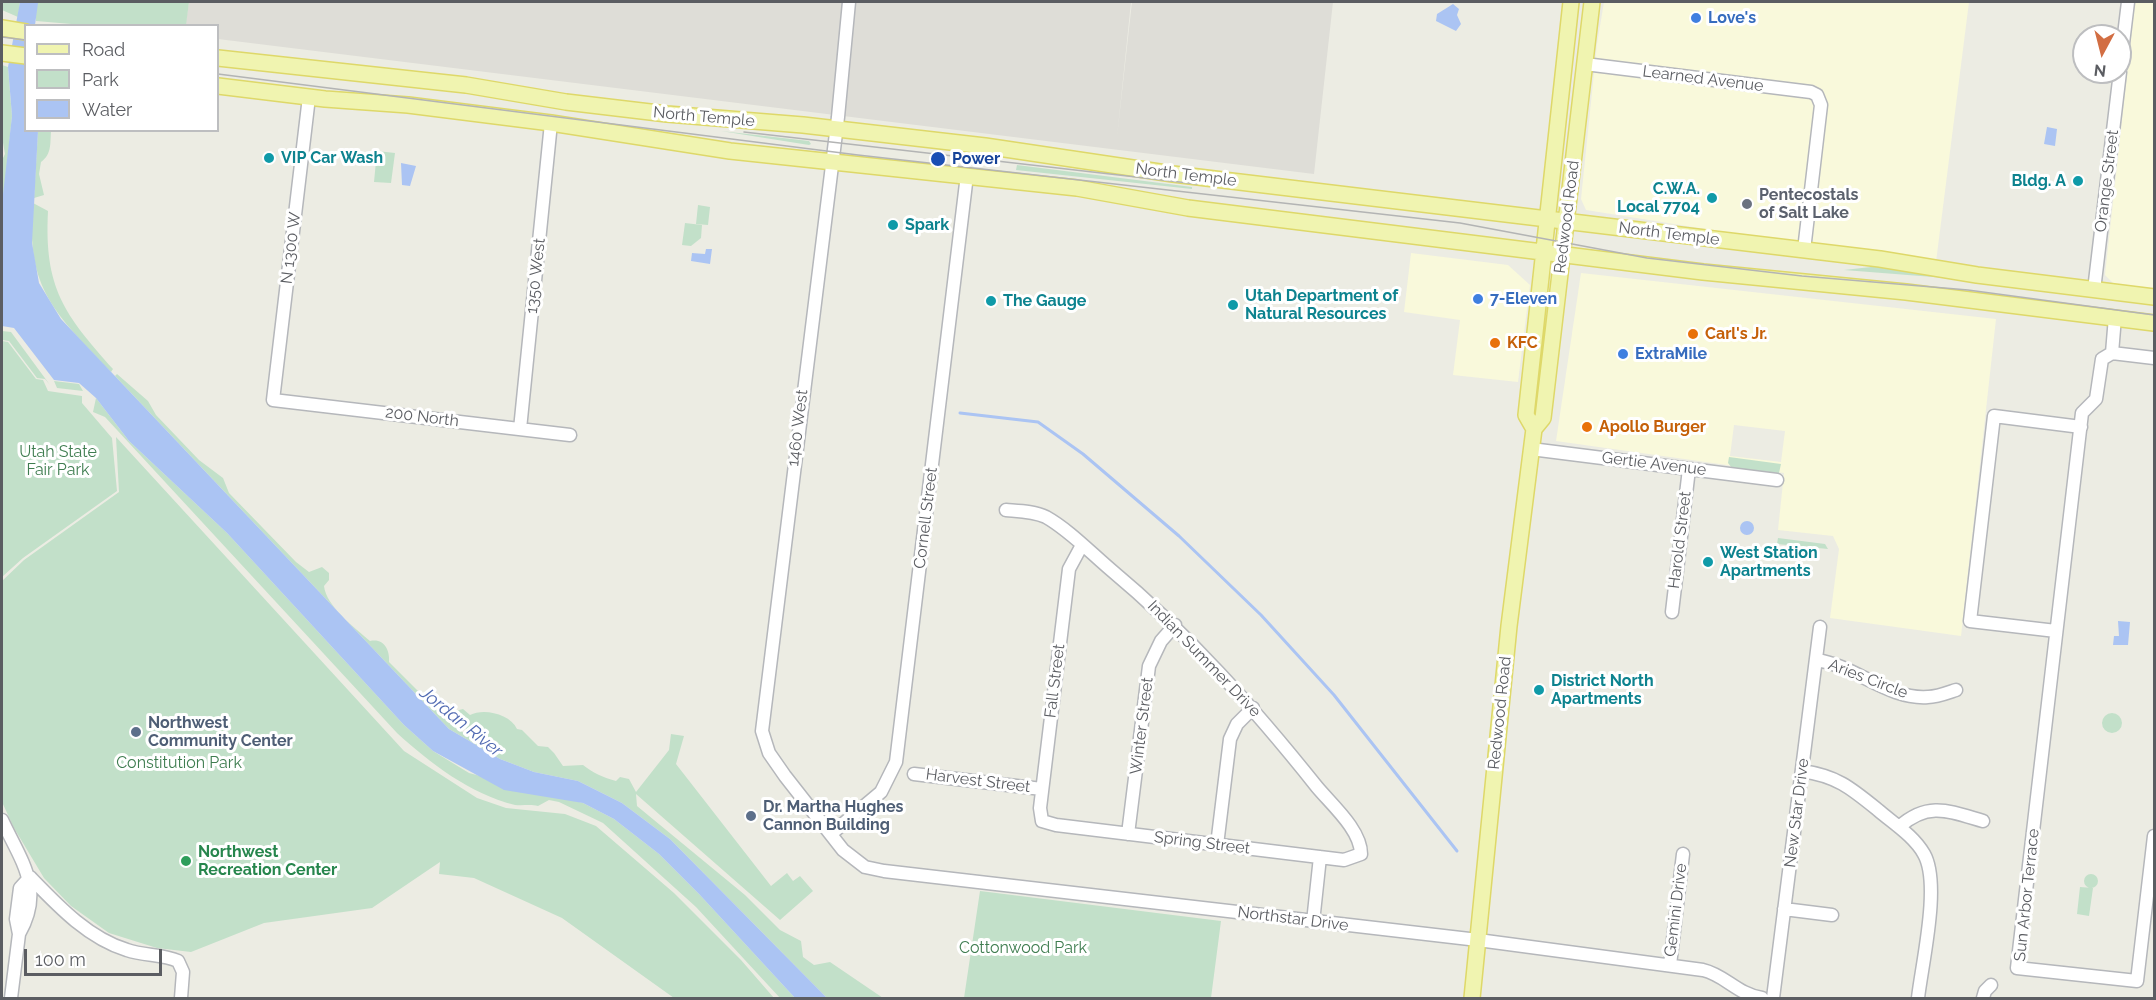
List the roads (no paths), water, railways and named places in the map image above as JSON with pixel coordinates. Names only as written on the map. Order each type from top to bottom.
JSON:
[{"type":"main road","name":"Redwood Road","points":[[1534,429],[1526,415],[1572,2]]},
{"type":"main road","name":"Redwood Road","points":[[1472,999],[1510,613],[1534,429],[1543,418],[1592,2]]},
{"type":"main road","points":[[2,28],[24,32]]},
{"type":"main road","points":[[2,53],[24,56]]},
{"type":"main road","name":"North Temple","points":[[219,58],[466,85],[566,102],[667,114],[836,129],[985,146],[1137,170],[1804,250],[2154,297]]},
{"type":"main road","name":"North Temple","points":[[219,86],[309,97],[408,105],[551,123],[697,147],[831,164],[967,175],[1077,188],[1188,208],[1544,250],[1703,272],[2154,323]]},
{"type":"street","name":"1460 West","points":[[831,834],[784,776],[769,753],[762,731],[762,719],[836,129],[849,2]]},
{"type":"street","name":"Orange Street","points":[[2125,24],[2128,2]]},
{"type":"street","name":"Learned Avenue","points":[[1585,64],[1811,92],[1820,98],[1820,121],[1804,250]]},
{"type":"street","name":"Orange Street","points":[[2094,290],[2118,84]]},
{"type":"street","name":"N 1300 W","points":[[273,400],[309,97]]},
{"type":"street","name":"1350 West","points":[[520,429],[551,123]]},
{"type":"street","name":"Cornell Street","points":[[831,834],[881,792],[896,762],[967,175]]},
{"type":"street","name":"Sun Arbor Terrace","points":[[2115,317],[2112,353],[2102,359],[2098,393],[2096,399],[2084,409],[2081,427],[2017,968],[2137,981],[2154,836]]},
{"type":"street","points":[[2112,353],[2154,358]]},
{"type":"street","name":"200 North","points":[[273,400],[570,435]]},
{"type":"street","points":[[2056,631],[1970,621],[1994,416],[2081,427]]},
{"type":"street","name":"Gertie Avenue","points":[[1531,449],[1777,480]]},
{"type":"street","name":"Harold Street","points":[[1672,612],[1689,469]]},
{"type":"street","name":"Indian Summer Drive","points":[[1006,510],[1044,516],[1082,545],[1174,625],[1253,708],[1357,837],[1361,854]]},
{"type":"street","name":"Fall Street","points":[[1042,821],[1040,808],[1042,789],[1069,569],[1072,558],[1082,545]]},
{"type":"street","name":"Winter Street","points":[[1128,834],[1149,666],[1161,641],[1174,625]]},
{"type":"street","name":"New Star Drive","points":[[1773,999],[1820,627]]},
{"type":"street","name":"Aries Circle","points":[[1816,660],[1836,664],[1909,696],[1931,697],[1956,690]]},
{"type":"street","points":[[1217,845],[1230,739],[1237,724],[1253,708]]},
{"type":"street","points":[[1802,771],[1843,782],[1899,827],[1923,853],[1931,878],[1918,999]]},
{"type":"street","name":"Harvest Street","points":[[914,774],[1042,789]]},
{"type":"street","points":[[1899,827],[1916,814],[1933,810],[1948,811],[1983,821]]},
{"type":"street","points":[[2,820],[30,877],[53,901],[95,935],[127,950],[171,958],[181,963],[183,972],[181,999]]},
{"type":"street","name":"Spring Street","points":[[1042,821],[1056,825],[1320,857],[1350,860],[1361,854]]},
{"type":"street","name":"Northstar Drive","points":[[831,834],[849,856],[874,870],[1478,940],[1670,965],[1708,971],[1737,990],[1762,999]]},
{"type":"street","name":"Gemini Drive","points":[[1670,965],[1683,854]]},
{"type":"street","points":[[1313,922],[1320,857]]},
{"type":"street","points":[[11,999],[19,934],[16,918],[20,888],[30,877]]},
{"type":"street","points":[[1784,909],[1832,915]]},
{"type":"street","points":[[1983,999],[1985,991],[1991,985]]},
{"type":"water","points":[[20,2],[38,3],[35,24],[24,24],[24,132],[38,132],[32,243],[39,283],[61,319],[449,729],[500,759],[534,772],[578,781],[622,803],[670,839],[827,998],[795,998],[659,854],[614,819],[583,803],[504,790],[433,751],[404,725],[227,533],[129,441],[96,398],[79,383],[54,380],[14,328],[2,326],[2,203],[12,116],[8,67]]},
{"type":"water","points":[[1453,4],[1459,9],[1457,15],[1461,24],[1456,31],[1436,21],[1437,14]]},
{"type":"water","points":[[2047,127],[2057,129],[2055,146],[2044,144]]},
{"type":"water","points":[[401,163],[416,166],[410,186],[402,185]]},
{"type":"water","points":[[706,249],[712,249],[710,264],[691,261],[692,253],[705,254]]},
{"type":"water","points":[[1744,521],[1750,521],[1754,528],[1750,535],[1744,535],[1740,531],[1740,525]]},
{"type":"water","points":[[2118,621],[2130,622],[2128,645],[2113,645],[2114,636],[2119,636]]},
{"type":"waterway","points":[[960,413],[1038,422],[1083,454],[1179,536],[1261,615],[1334,695],[1457,851]]},
{"type":"tram line","points":[[2,37],[24,40]]},
{"type":"tram line","points":[[219,74],[858,155],[1460,223],[1647,258],[1802,276],[1968,290],[2154,315]]},
{"type":"tram line","points":[[744,132],[1197,184]]},
{"type":"place","name":"Love's","points":[[1696,18]]},
{"type":"place","name":"VIP Car Wash","points":[[269,158]]},
{"type":"place","name":"Power","points":[[938,159]]},
{"type":"place","name":"Bldg. A","points":[[2078,181]]},
{"type":"place","name":"C.W.A. Local 7704","points":[[1712,198]]},
{"type":"place","name":"Pentecostals of Salt Lake","points":[[1747,204]]},
{"type":"place","name":"Spark","points":[[893,225]]},
{"type":"place","name":"7-Eleven","points":[[1478,299]]},
{"type":"place","name":"The Gauge","points":[[991,301]]},
{"type":"place","name":"Utah Department of Natural Resources","points":[[1233,305]]},
{"type":"place","name":"Carl's Jr.","points":[[1693,334]]},
{"type":"place","name":"KFC","points":[[1495,343]]},
{"type":"place","name":"ExtraMile","points":[[1623,354]]},
{"type":"place","name":"Apollo Burger","points":[[1587,427]]},
{"type":"place","name":"West Station Apartments","points":[[1708,562]]},
{"type":"place","name":"District North Apartments","points":[[1539,690]]},
{"type":"place","name":"Northwest Community Center","points":[[136,732]]},
{"type":"place","name":"Dr. Martha Hughes Cannon Building","points":[[751,816]]},
{"type":"place","name":"Northwest Recreation Center","points":[[186,861]]},
{"type":"park label","name":"Utah State Fair Park","points":[[58,461]]},
{"type":"park label","name":"Constitution Park","points":[[179,763]]},
{"type":"park label","name":"Cottonwood Park","points":[[1023,948]]},
{"type":"water label","name":"Jordan River","points":[[461,722]]}]
